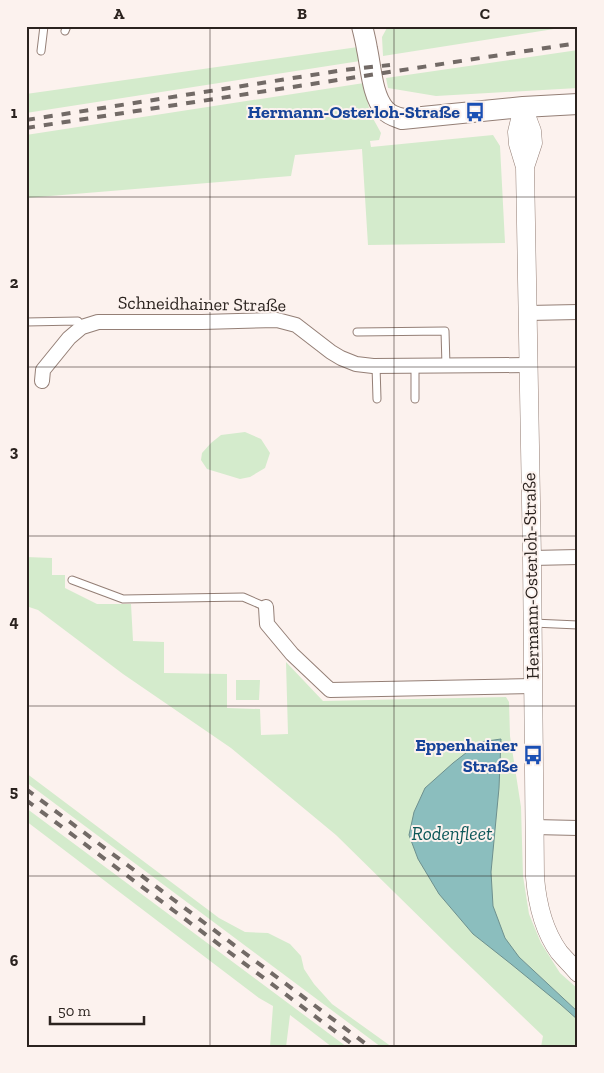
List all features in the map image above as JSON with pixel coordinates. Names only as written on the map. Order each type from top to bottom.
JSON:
[{"type":"main road","points":[[362,26],[374,88],[380,102],[391,115],[402,119],[523,107],[578,104]]},
{"type":"street","name":"Hermann-Osterloh-Straße","points":[[523,107],[532,131],[533,143],[525,167],[536,892],[550,937],[559,952],[578,973]]},
{"type":"street","points":[[528,313],[578,312]]},
{"type":"street","name":"Schneidhainer Straße","points":[[82,326],[98,322],[277,320],[296,325],[331,352],[356,364],[376,366],[529,365]]},
{"type":"street","points":[[42,380],[43,370],[55,353],[82,326]]},
{"type":"street","points":[[532,558],[578,557]]},
{"type":"street","points":[[266,607],[267,624],[292,654],[330,690],[532,686]]},
{"type":"street","points":[[534,827],[578,828]]},
{"type":"lane","points":[[41,51],[44,26]]},
{"type":"lane","points":[[26,322],[78,321],[82,326]]},
{"type":"lane","points":[[357,332],[446,331],[446,366]]},
{"type":"lane","points":[[376,366],[377,399]]},
{"type":"lane","points":[[415,366],[415,399]]},
{"type":"lane","points":[[72,580],[123,599],[243,597],[266,607]]},
{"type":"lane","points":[[532,623],[578,625]]},
{"type":"green space","points":[[388,26],[573,26],[383,56],[382,37]]},
{"type":"green space","points":[[358,47],[360,61],[26,113],[26,94]]},
{"type":"green space","points":[[578,50],[578,88],[436,96],[388,88],[386,78]]},
{"type":"green space","points":[[364,83],[370,113],[381,133],[379,140],[370,141],[371,147],[493,135],[500,146],[505,243],[368,245],[362,149],[295,155],[291,176],[26,198],[26,135]]},
{"type":"green space","points":[[245,432],[261,439],[270,453],[265,468],[250,477],[240,479],[207,469],[201,460],[202,453],[211,443],[221,435]]},
{"type":"green space","points":[[26,557],[52,558],[52,575],[65,575],[65,588],[97,604],[131,604],[133,641],[164,642],[164,673],[227,674],[227,708],[260,709],[261,735],[288,734],[286,662],[323,701],[506,697],[509,702],[510,736],[521,807],[523,876],[529,914],[541,943],[560,973],[578,989],[578,1012],[519,957],[560,1004],[578,1020],[578,1047],[541,1047],[543,1036],[336,835],[231,748],[123,674],[38,610],[26,606]]},
{"type":"green space","points":[[236,680],[260,680],[259,700],[236,700]]},
{"type":"green space","points":[[26,773],[219,918],[245,932],[268,933],[290,944],[301,956],[304,969],[314,984],[332,1004],[392,1047],[381,1047],[26,782]]},
{"type":"green space","points":[[26,808],[347,1047],[332,1047],[290,1015],[286,1047],[270,1047],[273,1006],[259,998],[26,821]]},
{"type":"water","name":"Rodenfleet","points":[[501,739],[499,788],[491,872],[493,906],[505,938],[519,957],[578,1012],[578,1020],[473,934],[439,894],[418,859],[409,835],[414,812],[425,788],[480,742]]},
{"type":"railway","points":[[26,128],[578,43]]},
{"type":"railway","points":[[26,120],[344,70],[390,65]]},
{"type":"railway","points":[[26,789],[370,1047]]},
{"type":"railway","points":[[26,800],[356,1047]]},
{"type":"place","name":"Hermann-Osterloh-Straße","points":[[475,112]]},
{"type":"place","name":"Eppenhainer Straße","points":[[533,755]]}]
